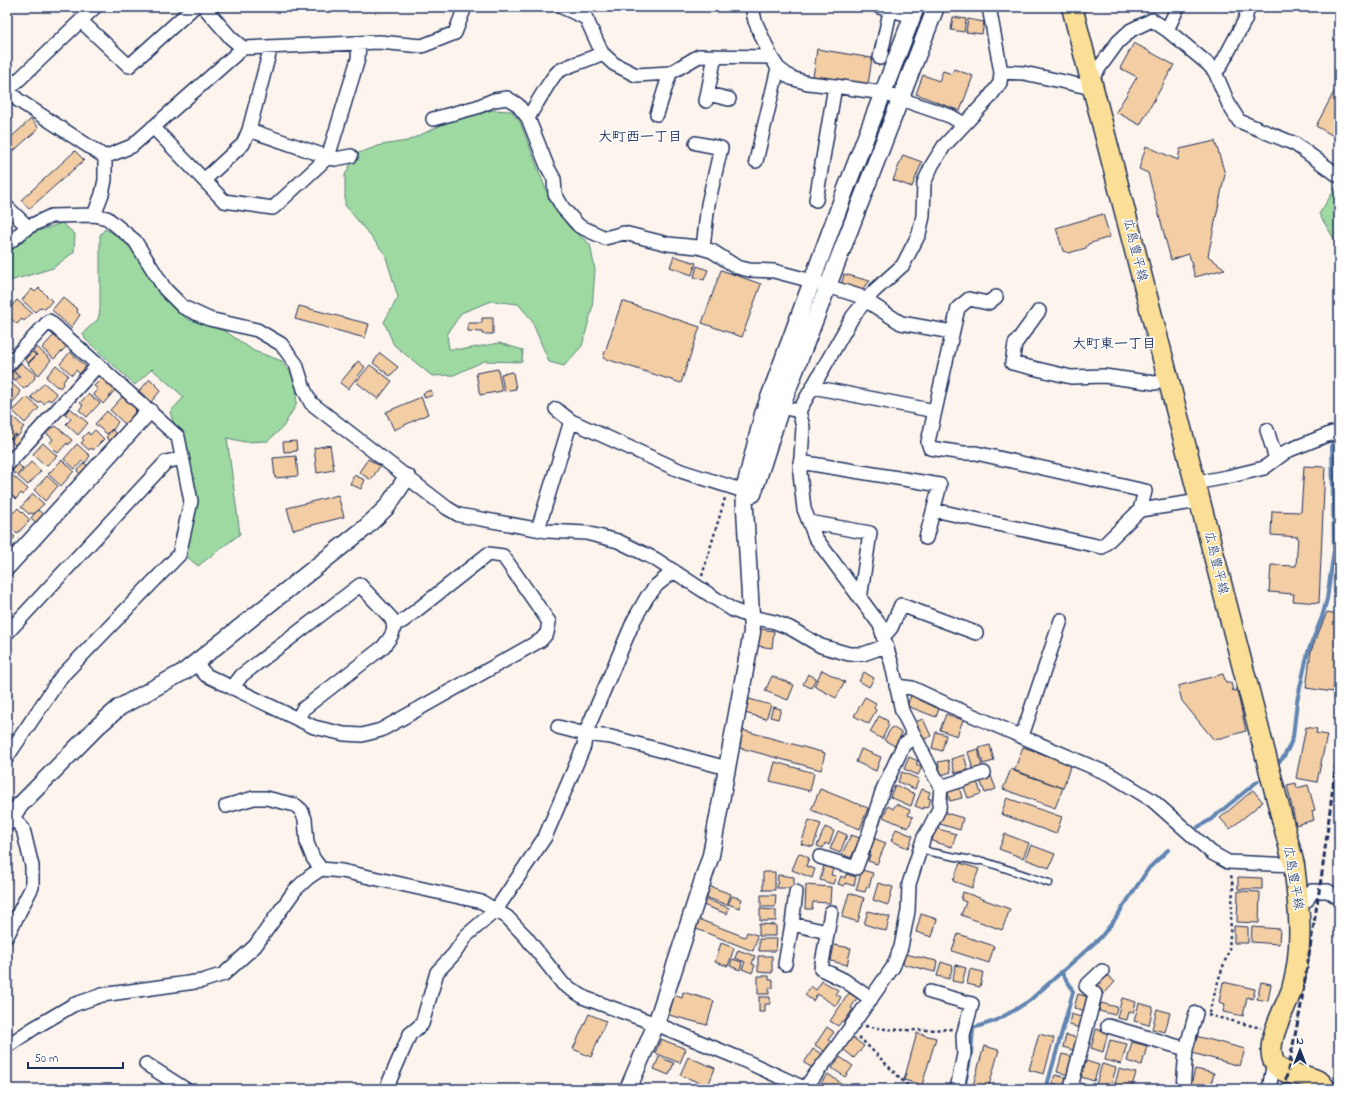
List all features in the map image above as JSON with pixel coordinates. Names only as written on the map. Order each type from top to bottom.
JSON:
[{"type":"main road","name":"広島豊平線","points":[[1072,7],[1294,865],[1299,906],[1297,968],[1292,990],[1274,1036],[1271,1051],[1274,1062]]},
{"type":"main road","points":[[1274,1062],[1280,1070],[1321,1082],[1326,1089]]},
{"type":"street","points":[[95,7],[8,89],[18,100],[105,157]]},
{"type":"street","points":[[81,21],[129,66],[194,7]]},
{"type":"street","points":[[204,7],[231,38],[243,48]]},
{"type":"street","points":[[105,157],[132,146],[243,48],[379,42],[422,46],[455,33],[465,7]]},
{"type":"street","points":[[562,7],[586,18],[602,53],[614,64],[636,75],[670,73],[699,56],[715,56],[774,62]]},
{"type":"street","points":[[752,7],[755,21],[774,62],[791,78],[808,84],[836,86],[883,93],[950,116],[964,124]]},
{"type":"street","points":[[746,515],[782,407],[936,7]]},
{"type":"street","points":[[7,1046],[73,1004],[102,995],[202,981],[224,974],[255,946],[295,890],[309,877],[321,869],[342,871],[482,902],[507,917],[526,937],[563,984],[585,998],[656,1024],[741,1059],[804,1088],[894,967],[901,947],[908,910],[909,884],[924,837],[939,809],[941,787],[902,711],[880,626],[815,537],[804,509],[800,473],[803,427],[799,411],[853,316],[873,292],[903,265],[919,234],[923,216],[924,183],[932,165],[944,146],[989,98],[1000,84],[1001,72],[989,7]]},
{"type":"street","points":[[1167,30],[1178,7]]},
{"type":"street","points":[[1216,72],[1245,20],[1248,7]]},
{"type":"street","points":[[628,1089],[656,1024],[712,855],[752,632],[744,491],[763,414],[847,186],[915,11],[887,8],[880,58]]},
{"type":"street","points":[[1001,72],[1024,73],[1083,86],[1092,82],[1118,42],[1131,30],[1152,20],[1167,30],[1216,72],[1229,105],[1239,121],[1295,144],[1339,176]]},
{"type":"street","points":[[154,127],[224,201],[273,208],[328,157],[358,59],[359,43]]},
{"type":"street","points":[[204,180],[243,144],[250,130],[270,54],[270,47]]},
{"type":"street","points":[[528,118],[557,72],[576,63],[592,59],[602,53]]},
{"type":"street","points":[[715,56],[707,97],[729,99]]},
{"type":"street","points":[[756,162],[774,62]]},
{"type":"street","points":[[658,114],[670,73]]},
{"type":"street","points":[[816,200],[836,86]]},
{"type":"street","points":[[433,119],[477,107],[494,100],[507,98],[517,104],[528,118],[547,166],[554,179],[555,194],[563,208],[580,226],[605,238],[624,233],[668,244],[703,248],[712,251],[737,267],[749,270],[774,271],[859,296],[901,323],[952,332]]},
{"type":"street","points":[[250,130],[335,159],[351,156]]},
{"type":"street","points":[[696,143],[721,148],[708,204],[703,248]]},
{"type":"street","points":[[94,215],[102,194],[105,180],[105,157]]},
{"type":"street","points":[[7,207],[28,228]]},
{"type":"street","points":[[7,244],[28,228],[51,216],[94,215],[107,218],[135,241],[165,289],[183,307],[208,318],[257,330],[281,344],[296,364],[304,389],[311,403],[447,508],[459,515],[538,529],[586,533],[618,541],[655,559],[733,610],[751,617],[775,622],[790,628],[821,646],[849,654],[863,654],[885,641],[901,606],[976,633]]},
{"type":"street","points":[[996,297],[988,303],[969,299],[958,308],[928,442],[930,448],[964,453],[976,453],[1145,491],[1140,510]]},
{"type":"street","points":[[1039,311],[1015,344],[1012,363],[1071,377],[1104,376],[1155,383],[1168,380]]},
{"type":"street","points":[[7,366],[49,321],[178,437],[192,501],[179,555],[61,677],[12,740],[7,757]]},
{"type":"street","points":[[7,464],[98,365]]},
{"type":"street","points":[[813,388],[935,411]]},
{"type":"street","points":[[782,407],[799,411]]},
{"type":"street","points":[[556,409],[572,421],[681,471],[744,491]]},
{"type":"street","points":[[7,567],[149,411]]},
{"type":"street","points":[[538,529],[572,421]]},
{"type":"street","points":[[1267,430],[1276,459]]},
{"type":"street","points":[[934,510],[1102,547],[1140,510],[1197,492],[1227,477],[1264,468],[1286,451],[1336,434]]},
{"type":"street","points":[[7,633],[166,462],[182,458]]},
{"type":"street","points":[[800,462],[940,485],[926,538]]},
{"type":"street","points":[[7,936],[32,887],[32,866],[23,828],[10,819],[20,805],[98,726],[120,707],[185,671],[196,663],[365,528],[387,507],[407,477]]},
{"type":"street","points":[[809,522],[870,533],[860,599]]},
{"type":"street","points":[[196,663],[206,675],[314,727],[344,734],[362,735],[382,730],[541,640],[547,633],[549,622],[503,556],[488,554],[403,621],[394,624]]},
{"type":"street","points":[[386,1089],[410,1034],[422,1024],[437,972],[454,954],[467,935],[496,910],[545,836],[584,746],[585,734],[634,620],[647,597],[657,585],[674,571]]},
{"type":"street","points":[[232,688],[242,675],[360,585],[391,618],[394,624],[392,635],[383,647],[303,709],[298,719]]},
{"type":"street","points":[[1022,736],[1061,620]]},
{"type":"street","points":[[896,686],[912,688],[1117,778],[1152,800],[1212,853],[1228,862],[1294,865]]},
{"type":"street","points":[[558,727],[585,734],[611,737],[727,768]]},
{"type":"street","points":[[820,857],[856,868],[883,789],[904,744],[915,737]]},
{"type":"street","points":[[941,787],[984,774]]},
{"type":"street","points":[[226,806],[254,798],[266,798],[295,805],[301,810],[305,819],[307,843],[313,858],[321,869]]},
{"type":"street","points":[[1299,906],[1307,900],[1312,891],[1328,891],[1339,898]]},
{"type":"street","points":[[785,964],[796,892]]},
{"type":"street","points":[[832,912],[820,969],[844,980],[871,999]]},
{"type":"street","points":[[792,924],[828,932]]},
{"type":"street","points":[[1077,1089],[1071,1087],[1095,994],[1086,986],[1102,971]]},
{"type":"street","points":[[930,992],[972,1004],[963,1035],[964,1054],[957,1089]]},
{"type":"street","points":[[1182,1089],[1186,1049],[1202,1014]]},
{"type":"street","points":[[1108,1026],[1186,1049]]},
{"type":"street","points":[[1269,1089],[1274,1062]]},
{"type":"street","points":[[146,1064],[185,1089]]},
{"type":"lane","points":[[920,847],[930,852],[983,861],[1049,883]]},
{"type":"path","points":[[1336,434],[1339,402]]},
{"type":"path","points":[[702,578],[728,486]]},
{"type":"path","points":[[1228,862],[1233,889],[1229,950],[1220,975],[1202,1014],[1262,1028]]},
{"type":"path","points":[[851,1026],[905,1031],[966,1027]]},
{"type":"path","points":[[851,1026],[911,1089]]},
{"type":"green space","points":[[493,110],[511,111],[520,122],[550,200],[569,227],[590,244],[595,270],[592,309],[582,346],[564,366],[549,362],[531,319],[518,304],[492,301],[461,313],[447,335],[449,349],[466,349],[499,343],[523,350],[522,362],[484,361],[454,375],[432,376],[394,345],[384,322],[398,297],[385,254],[345,205],[345,175],[356,154],[381,145],[407,141],[446,123]]},
{"type":"green space","points":[[1338,184],[1339,185],[1339,247],[1319,214]]},
{"type":"green space","points":[[62,223],[75,234],[74,252],[53,268],[10,281],[7,285],[7,252],[35,232]]},
{"type":"green space","points":[[105,229],[122,238],[142,262],[171,305],[187,319],[225,331],[254,351],[282,361],[297,381],[296,405],[283,427],[268,441],[245,442],[227,438],[240,534],[198,566],[181,552],[193,502],[182,434],[173,421],[170,412],[184,397],[152,369],[135,385],[85,339],[83,333],[98,319],[100,310],[100,235]]},
{"type":"building","points":[[954,7],[969,7],[968,12],[954,10]]},
{"type":"building","points":[[953,17],[966,19],[964,32],[951,30]]},
{"type":"building","points":[[968,19],[984,22],[982,34],[966,32]]},
{"type":"building","points":[[1134,43],[1174,65],[1140,125],[1116,112],[1137,77],[1120,68]]},
{"type":"building","points":[[817,49],[872,58],[868,85],[813,77]]},
{"type":"building","points":[[954,69],[973,76],[960,111],[916,94],[923,75],[939,81],[943,71],[952,74]]},
{"type":"building","points":[[1335,90],[1339,92],[1339,134],[1337,138],[1316,126]]},
{"type":"building","points":[[31,119],[39,128],[7,157],[7,141]]},
{"type":"building","points":[[1215,141],[1225,174],[1208,256],[1225,269],[1195,277],[1189,254],[1171,260],[1148,173],[1139,169],[1146,146],[1178,160],[1180,149]]},
{"type":"building","points":[[75,151],[84,160],[29,209],[21,200]]},
{"type":"building","points":[[903,155],[922,162],[912,187],[893,180]]},
{"type":"building","points":[[1103,214],[1110,237],[1088,244],[1086,248],[1069,253],[1063,251],[1056,228]]},
{"type":"building","points":[[674,256],[696,263],[692,275],[670,267]]},
{"type":"building","points":[[697,266],[708,270],[704,280],[694,277]]},
{"type":"building","points":[[721,270],[761,284],[742,337],[702,323]]},
{"type":"building","points":[[844,274],[870,281],[860,291],[841,286]]},
{"type":"building","points":[[39,288],[52,301],[45,309],[41,307],[35,312],[22,300],[32,289],[35,292]]},
{"type":"building","points":[[63,297],[78,310],[77,312],[80,315],[71,328],[52,310]]},
{"type":"building","points":[[17,300],[32,313],[24,321],[22,319],[17,324],[7,315],[7,311]]},
{"type":"building","points":[[622,301],[700,327],[681,383],[603,358]]},
{"type":"building","points":[[299,306],[369,324],[365,338],[295,319]]},
{"type":"building","points":[[482,318],[493,318],[493,334],[482,334],[482,332],[468,331],[468,323],[482,323]]},
{"type":"building","points":[[56,333],[68,345],[54,359],[42,348]]},
{"type":"building","points":[[37,347],[51,360],[39,375],[28,364],[37,355],[33,351]]},
{"type":"building","points":[[32,352],[36,355],[28,363],[25,359]]},
{"type":"building","points":[[70,352],[86,367],[80,374],[76,370],[72,375],[60,364]]},
{"type":"building","points":[[380,353],[398,367],[390,376],[373,363]]},
{"type":"building","points":[[358,361],[365,367],[348,389],[340,383]]},
{"type":"building","points":[[21,363],[36,375],[24,389],[15,381],[20,376],[14,371]]},
{"type":"building","points":[[56,365],[68,375],[60,388],[46,377]]},
{"type":"building","points":[[370,365],[392,381],[378,399],[356,382]]},
{"type":"building","points":[[498,369],[502,391],[480,395],[476,373]]},
{"type":"building","points":[[11,370],[18,376],[13,381],[7,376]]},
{"type":"building","points":[[513,372],[516,389],[504,391],[501,374]]},
{"type":"building","points":[[102,378],[115,390],[103,404],[93,394],[98,389],[94,386]]},
{"type":"building","points":[[7,379],[20,391],[20,394],[13,402],[11,400],[7,405]]},
{"type":"building","points":[[150,379],[161,390],[151,402],[139,391]]},
{"type":"building","points":[[44,383],[57,394],[51,401],[48,399],[44,404],[40,401],[38,403],[31,397]]},
{"type":"building","points":[[431,390],[433,395],[425,398],[423,393]]},
{"type":"building","points":[[88,394],[100,403],[87,417],[79,410],[83,405],[80,403]]},
{"type":"building","points":[[123,396],[137,408],[132,416],[133,417],[126,425],[110,410]]},
{"type":"building","points":[[27,397],[39,408],[25,423],[13,411]]},
{"type":"building","points":[[421,397],[428,414],[394,430],[386,412]]},
{"type":"building","points":[[70,408],[88,423],[78,435],[66,424],[71,419],[65,414]]},
{"type":"building","points":[[107,411],[118,422],[113,430],[112,429],[107,434],[95,424]]},
{"type":"building","points":[[11,415],[24,427],[18,436],[15,434],[11,439],[7,436],[7,418]]},
{"type":"building","points":[[52,426],[54,428],[56,426],[72,440],[68,445],[67,443],[58,453],[49,444],[53,439],[46,433]]},
{"type":"building","points":[[95,430],[104,439],[93,450],[91,448],[89,450],[81,443],[84,440],[82,438],[88,432],[90,435]]},
{"type":"building","points":[[112,430],[119,436],[112,443],[106,437]]},
{"type":"building","points":[[16,435],[22,441],[17,447],[11,441]]},
{"type":"building","points":[[296,441],[297,451],[284,452],[283,442]]},
{"type":"building","points":[[43,443],[57,456],[46,466],[33,454]]},
{"type":"building","points":[[77,444],[90,456],[85,463],[82,461],[75,469],[64,459]]},
{"type":"building","points":[[330,445],[334,470],[317,473],[314,448]]},
{"type":"building","points":[[296,456],[298,476],[275,478],[273,458]]},
{"type":"building","points":[[368,459],[380,466],[371,480],[359,472]]},
{"type":"building","points":[[62,460],[74,471],[61,486],[48,474]]},
{"type":"building","points":[[31,462],[41,471],[28,485],[18,476]]},
{"type":"building","points":[[84,463],[89,467],[82,476],[77,471]]},
{"type":"building","points":[[18,464],[23,469],[17,475],[12,471]]},
{"type":"building","points":[[1304,466],[1325,467],[1319,603],[1293,601],[1294,594],[1269,592],[1271,565],[1296,566],[1298,537],[1271,535],[1272,511],[1301,512]]},
{"type":"building","points":[[12,475],[28,489],[23,495],[21,493],[16,499],[7,491],[7,478]]},
{"type":"building","points":[[354,475],[365,480],[361,489],[350,484]]},
{"type":"building","points":[[47,476],[58,486],[45,501],[34,490]]},
{"type":"building","points":[[33,494],[44,504],[33,514],[29,514],[21,507]]},
{"type":"building","points":[[338,495],[344,517],[293,530],[287,508]]},
{"type":"building","points":[[18,508],[30,520],[17,534],[7,524],[7,519]]},
{"type":"building","points":[[38,510],[45,516],[38,524],[31,518]]},
{"type":"building","points":[[7,529],[15,537],[9,544],[7,542]]},
{"type":"building","points":[[9,544],[15,548],[9,555],[7,554],[7,547]]},
{"type":"building","points":[[1327,612],[1339,614],[1339,649],[1333,692],[1306,688],[1311,651]]},
{"type":"building","points":[[760,629],[774,631],[772,648],[758,646]]},
{"type":"building","points":[[822,670],[845,682],[836,698],[814,686]]},
{"type":"building","points":[[864,672],[874,678],[869,687],[859,681]]},
{"type":"building","points":[[808,674],[816,678],[811,688],[803,684]]},
{"type":"building","points":[[1223,674],[1226,683],[1231,683],[1233,691],[1237,690],[1246,731],[1214,740],[1182,701],[1178,686]]},
{"type":"building","points":[[772,676],[794,685],[788,700],[765,691]]},
{"type":"building","points":[[911,695],[940,706],[936,717],[907,706]]},
{"type":"building","points":[[865,697],[876,703],[874,708],[876,710],[869,724],[854,716]]},
{"type":"building","points":[[749,699],[771,705],[766,719],[745,713]]},
{"type":"building","points":[[773,707],[781,709],[778,719],[770,717]]},
{"type":"building","points":[[946,714],[963,720],[957,736],[940,730]]},
{"type":"building","points":[[879,716],[888,721],[887,724],[889,725],[882,739],[870,732]]},
{"type":"building","points":[[923,719],[931,736],[923,740],[915,722]]},
{"type":"building","points":[[892,727],[902,733],[895,746],[884,740]]},
{"type":"building","points":[[1306,727],[1317,729],[1316,733],[1327,735],[1317,782],[1296,778]]},
{"type":"building","points":[[742,730],[825,753],[821,770],[737,747]]},
{"type":"building","points":[[936,732],[946,735],[942,751],[932,748]]},
{"type":"building","points":[[990,745],[994,761],[983,764],[979,748]]},
{"type":"building","points":[[1023,747],[1071,764],[1063,788],[1014,771]]},
{"type":"building","points":[[861,749],[881,757],[876,771],[856,762]]},
{"type":"building","points":[[978,749],[982,767],[973,769],[968,752]]},
{"type":"building","points":[[964,755],[968,770],[955,773],[951,759]]},
{"type":"building","points":[[909,757],[918,761],[916,764],[922,767],[918,775],[904,769]]},
{"type":"building","points":[[948,760],[951,772],[941,775],[938,762]]},
{"type":"building","points":[[775,762],[814,773],[810,791],[770,781]]},
{"type":"building","points":[[1011,769],[1063,788],[1055,808],[1003,789]]},
{"type":"building","points":[[902,772],[919,779],[915,789],[898,782]]},
{"type":"building","points":[[991,776],[996,789],[985,793],[980,780]]},
{"type":"building","points":[[977,781],[981,794],[968,798],[963,785]]},
{"type":"building","points":[[1296,783],[1297,788],[1308,785],[1315,810],[1312,811],[1314,820],[1296,825],[1287,785]]},
{"type":"building","points":[[895,785],[915,794],[911,806],[890,797]]},
{"type":"building","points":[[959,786],[962,798],[950,801],[947,790]]},
{"type":"building","points":[[820,789],[868,808],[860,829],[811,810]]},
{"type":"building","points":[[922,789],[930,792],[928,798],[931,799],[927,808],[924,807],[923,809],[915,806]]},
{"type":"building","points":[[1253,790],[1263,802],[1230,829],[1220,818]]},
{"type":"building","points":[[1007,798],[1062,817],[1056,834],[1001,814]]},
{"type":"building","points":[[896,804],[910,810],[908,815],[913,817],[908,828],[883,817],[888,806],[893,809]]},
{"type":"building","points":[[943,812],[963,818],[960,830],[940,824]]},
{"type":"building","points":[[809,820],[821,824],[813,847],[801,844]]},
{"type":"building","points":[[825,827],[834,831],[829,845],[825,843],[823,848],[817,846]]},
{"type":"building","points":[[935,828],[956,834],[952,847],[932,841]]},
{"type":"building","points":[[896,829],[913,836],[908,848],[891,841]]},
{"type":"building","points":[[838,831],[847,835],[840,853],[830,849]]},
{"type":"building","points":[[1005,834],[1029,843],[1023,858],[999,849]]},
{"type":"building","points":[[851,835],[860,838],[851,858],[842,854]]},
{"type":"building","points":[[873,838],[886,843],[877,864],[868,861],[871,852],[868,851]]},
{"type":"building","points":[[1031,845],[1055,854],[1049,868],[1025,859]]},
{"type":"building","points":[[799,853],[809,858],[806,866],[815,869],[812,878],[792,870]]},
{"type":"building","points":[[960,863],[979,869],[972,888],[953,881]]},
{"type":"building","points":[[824,866],[833,869],[831,875],[836,876],[833,884],[820,880]]},
{"type":"building","points":[[862,870],[873,873],[869,887],[867,886],[865,892],[856,890]]},
{"type":"building","points":[[763,872],[775,872],[775,890],[763,890]]},
{"type":"building","points":[[846,874],[856,877],[854,886],[845,883],[844,886],[838,884],[841,876],[845,878]]},
{"type":"building","points":[[778,875],[794,877],[794,888],[777,888]]},
{"type":"building","points":[[1238,877],[1262,878],[1262,889],[1238,889]]},
{"type":"building","points":[[878,883],[893,887],[888,905],[873,900]]},
{"type":"building","points":[[806,885],[831,887],[830,903],[813,902],[812,909],[805,909]]},
{"type":"building","points":[[709,886],[731,894],[727,905],[705,897]]},
{"type":"building","points":[[1238,891],[1260,892],[1259,923],[1237,922]]},
{"type":"building","points":[[963,892],[1010,909],[1002,930],[961,915],[966,902],[961,900]]},
{"type":"building","points":[[849,893],[864,898],[858,922],[842,917]]},
{"type":"building","points":[[761,895],[776,895],[775,907],[761,907]]},
{"type":"building","points":[[732,896],[742,899],[739,908],[728,904]]},
{"type":"building","points":[[705,899],[729,908],[727,914],[703,905]]},
{"type":"building","points":[[760,909],[776,910],[776,921],[760,921]]},
{"type":"building","points":[[868,911],[890,917],[886,931],[864,924]]},
{"type":"building","points":[[921,914],[937,919],[932,937],[916,932]]},
{"type":"building","points":[[698,919],[745,937],[747,932],[757,935],[753,951],[694,928]]},
{"type":"building","points":[[759,924],[776,925],[776,936],[759,936]]},
{"type":"building","points":[[1234,926],[1248,927],[1248,943],[1234,943]]},
{"type":"building","points":[[1252,927],[1280,929],[1279,944],[1251,942]]},
{"type":"building","points":[[958,934],[994,946],[989,963],[952,951]]},
{"type":"building","points":[[759,939],[777,939],[776,951],[759,951]]},
{"type":"building","points":[[721,943],[734,948],[728,966],[715,962]]},
{"type":"building","points":[[834,945],[851,948],[847,965],[831,961]]},
{"type":"building","points":[[738,950],[755,956],[752,964],[755,965],[752,973],[742,969],[745,962],[735,958]]},
{"type":"building","points":[[905,954],[937,961],[935,972],[903,964]]},
{"type":"building","points":[[758,956],[772,956],[772,973],[758,972]]},
{"type":"building","points":[[732,959],[742,962],[740,970],[730,966]]},
{"type":"building","points":[[941,962],[953,966],[949,979],[937,976]]},
{"type":"building","points":[[956,965],[966,968],[962,983],[952,981]]},
{"type":"building","points":[[970,969],[983,972],[980,987],[967,984]]},
{"type":"building","points":[[1106,974],[1115,982],[1104,994],[1095,986]]},
{"type":"building","points":[[758,976],[769,976],[769,980],[773,980],[773,988],[769,988],[769,994],[758,994]]},
{"type":"building","points":[[822,981],[838,990],[835,994],[841,997],[836,1006],[817,994],[813,1001],[805,995],[811,986],[816,990]]},
{"type":"building","points":[[1223,982],[1255,989],[1253,999],[1247,997],[1243,1016],[1223,1012],[1225,1004],[1219,1002]]},
{"type":"building","points":[[1261,982],[1271,984],[1268,1001],[1257,999]]},
{"type":"building","points":[[683,992],[714,1001],[707,1025],[669,1015],[674,995],[682,998]]},
{"type":"building","points":[[849,993],[857,998],[851,1008],[853,1009],[844,1022],[842,1021],[838,1026],[830,1021]]},
{"type":"building","points":[[1078,994],[1089,997],[1086,1011],[1074,1008]]},
{"type":"building","points":[[759,997],[770,997],[770,1004],[765,1004],[765,1012],[759,1012]]},
{"type":"building","points":[[1122,998],[1136,1002],[1133,1013],[1129,1012],[1127,1020],[1117,1018]]},
{"type":"building","points":[[1101,1003],[1117,1007],[1115,1015],[1099,1011]]},
{"type":"building","points":[[1139,1003],[1153,1007],[1149,1025],[1134,1021]]},
{"type":"building","points":[[1157,1009],[1170,1013],[1165,1032],[1152,1029]]},
{"type":"building","points":[[589,1014],[606,1021],[591,1057],[573,1049]]},
{"type":"building","points":[[1071,1014],[1084,1018],[1081,1028],[1069,1025]]},
{"type":"building","points":[[827,1027],[834,1032],[828,1040],[831,1042],[825,1052],[815,1045]]},
{"type":"building","points":[[1096,1029],[1108,1032],[1103,1052],[1091,1048]]},
{"type":"building","points":[[917,1033],[936,1038],[922,1085],[904,1080]]},
{"type":"building","points":[[1039,1034],[1054,1038],[1044,1074],[1029,1070]]},
{"type":"building","points":[[1066,1035],[1079,1038],[1076,1051],[1063,1047]]},
{"type":"building","points":[[1196,1036],[1245,1049],[1240,1066],[1192,1053]]},
{"type":"building","points":[[852,1037],[864,1046],[854,1058],[843,1049]]},
{"type":"building","points":[[661,1039],[686,1049],[680,1063],[655,1053]]},
{"type":"building","points":[[1110,1040],[1127,1044],[1121,1064],[1105,1060]]},
{"type":"building","points":[[1132,1042],[1147,1046],[1142,1065],[1127,1061]]},
{"type":"building","points":[[984,1046],[999,1050],[988,1089],[972,1089]]},
{"type":"building","points":[[813,1049],[822,1054],[813,1068],[804,1063]]},
{"type":"building","points":[[1062,1054],[1074,1057],[1069,1075],[1057,1072]]},
{"type":"building","points":[[659,1057],[674,1063],[669,1075],[654,1069]]},
{"type":"building","points":[[688,1057],[715,1068],[708,1086],[680,1075]]},
{"type":"building","points":[[840,1057],[853,1066],[845,1077],[832,1068]]},
{"type":"building","points":[[1086,1061],[1099,1065],[1094,1081],[1081,1077]]},
{"type":"building","points":[[1102,1064],[1116,1068],[1110,1088],[1096,1085]]},
{"type":"building","points":[[1119,1069],[1136,1073],[1131,1089],[1115,1084]]},
{"type":"building","points":[[1195,1069],[1214,1073],[1210,1089],[1191,1085]]},
{"type":"building","points":[[828,1074],[844,1085],[841,1089],[827,1089],[820,1084]]},
{"type":"building","points":[[1055,1075],[1068,1078],[1066,1087],[1052,1083]]},
{"type":"waterway","points":[[1275,765],[1283,758],[1293,737],[1297,701],[1308,652],[1322,617],[1327,599],[1334,550],[1332,441],[1339,410]]},
{"type":"waterway","points":[[1198,827],[1210,820],[1258,781]]},
{"type":"waterway","points":[[964,1089],[971,1055],[973,1028],[995,1021],[1029,1001],[1100,938],[1113,922],[1149,868],[1168,850]]},
{"type":"waterway","points":[[1046,1089],[1073,992],[1061,972]]},
{"type":"waterway","points":[[782,1089],[785,1081]]},
{"type":"railway","points":[[1284,1089],[1300,1011],[1322,873],[1339,739]]},
{"type":"district","name":"大町西一丁目","points":[[640,137]]},
{"type":"district","name":"大町東一丁目","points":[[1114,344]]}]
